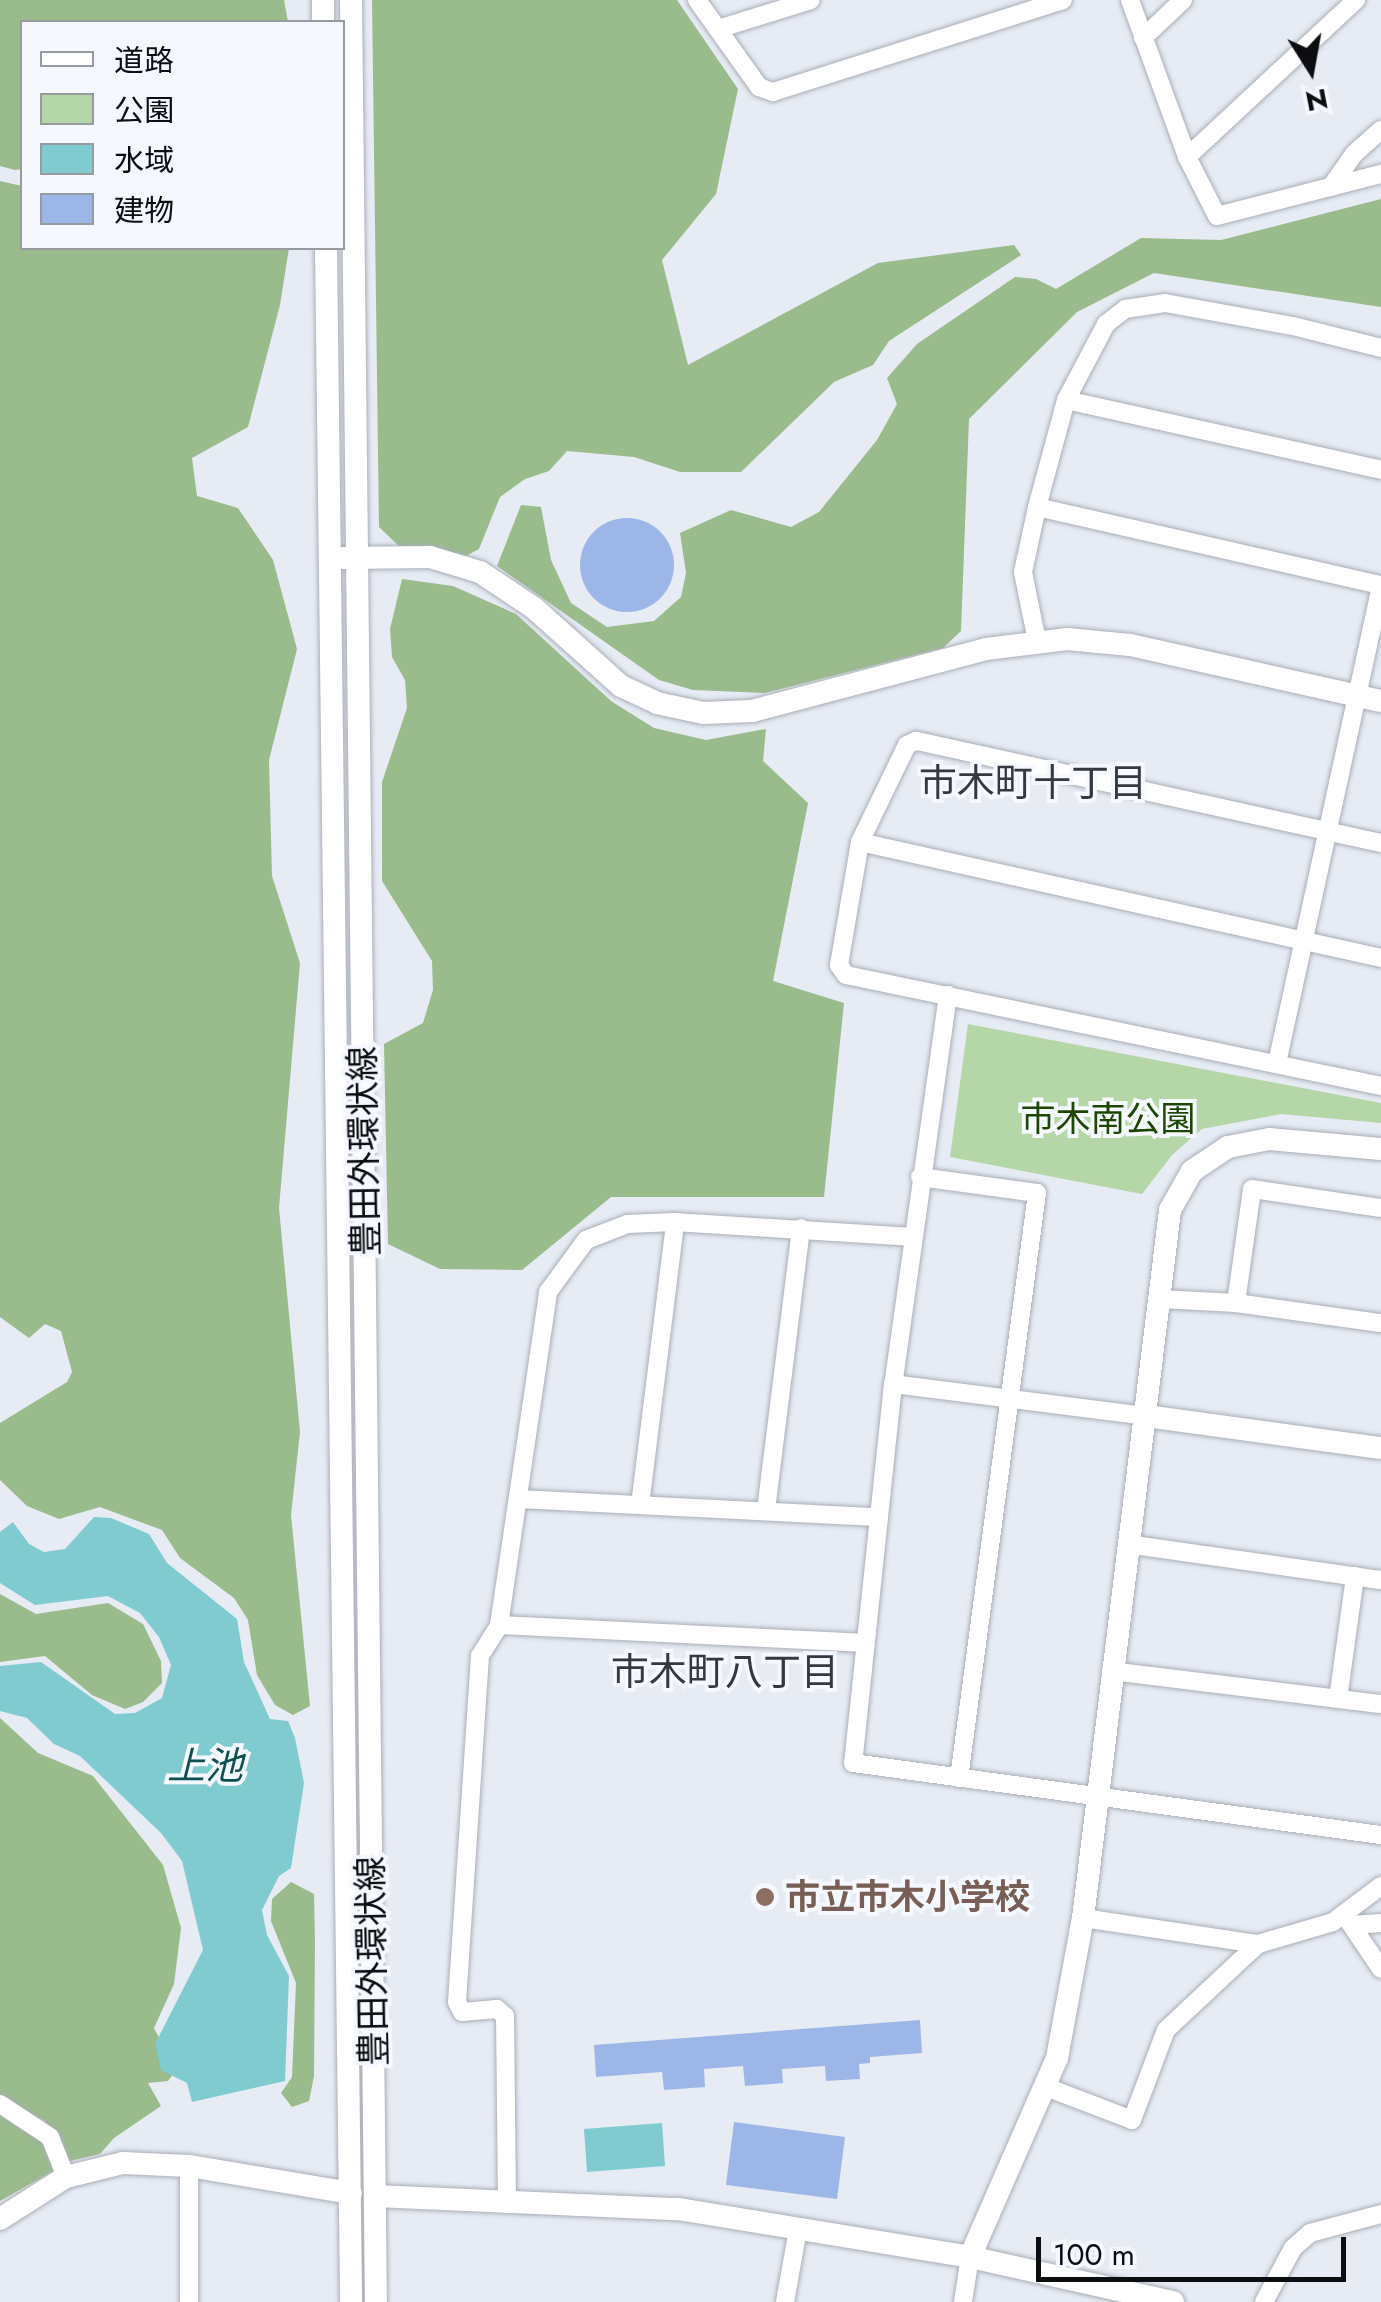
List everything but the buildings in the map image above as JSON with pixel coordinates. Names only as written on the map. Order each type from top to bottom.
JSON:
[{"type":"street","name":"豊田外環状線","points":[[350,0],[376,2302]]},
{"type":"street","points":[[698,0],[759,86],[773,92],[1063,0]]},
{"type":"street","points":[[718,29],[811,0]]},
{"type":"street","points":[[1130,0],[1187,157],[1217,216],[1381,174]]},
{"type":"street","points":[[1143,38],[1183,0]]},
{"type":"street","points":[[1187,157],[1356,0]]},
{"type":"street","points":[[1331,187],[1354,154],[1381,130]]},
{"type":"street","name":"豊田外環状線","points":[[326,250],[351,2302]]},
{"type":"street","points":[[1037,641],[1023,572],[1037,507],[1066,400],[1106,324],[1125,309],[1165,303],[1381,348]]},
{"type":"street","points":[[1066,400],[1381,470]]},
{"type":"street","points":[[1037,507],[1381,585],[1354,695],[1277,1064]]},
{"type":"street","points":[[332,558],[430,557],[480,572],[534,608],[621,686],[657,703],[703,712],[752,711],[986,648],[1037,641],[1130,644],[1381,701]]},
{"type":"street","points":[[1381,843],[916,740],[907,746],[860,842],[839,965],[846,975],[1381,1086]]},
{"type":"street","points":[[860,842],[1381,958]]},
{"type":"street","points":[[948,995],[893,1384],[862,1643],[853,1763],[1381,1835]]},
{"type":"street","points":[[964,2302],[970,2257],[1057,2058],[1082,1918],[1170,1210],[1192,1171],[1210,1156],[1269,1139],[1381,1150]]},
{"type":"street","points":[[920,1177],[1036,1193],[1006,1397],[959,1778]]},
{"type":"street","points":[[1236,1303],[1252,1190],[1381,1208]]},
{"type":"street","points":[[507,2204],[505,2016],[497,2009],[462,2012],[457,2002],[480,1656],[499,1624],[551,1285],[586,1240],[627,1224],[676,1222],[913,1237]]},
{"type":"street","points":[[640,1506],[676,1222]]},
{"type":"street","points":[[766,1510],[801,1228]]},
{"type":"street","points":[[1160,1299],[1236,1303],[1381,1323]]},
{"type":"street","points":[[893,1384],[1381,1448]]},
{"type":"street","points":[[518,1499],[877,1517]]},
{"type":"street","points":[[1127,1544],[1381,1580]]},
{"type":"street","points":[[1338,1699],[1356,1576]]},
{"type":"street","points":[[499,1624],[862,1643]]},
{"type":"street","points":[[1111,1671],[1381,1704]]},
{"type":"street","points":[[1348,1920],[1381,1886]]},
{"type":"street","points":[[1082,1918],[1258,1944],[1333,1922],[1381,1923]]},
{"type":"street","points":[[1348,1920],[1381,1970]]},
{"type":"street","points":[[1046,2086],[1132,2120],[1166,2030],[1258,1944]]},
{"type":"street","points":[[0,2104],[50,2137],[66,2177]]},
{"type":"street","points":[[0,2219],[66,2177],[123,2162],[188,2166],[351,2194]]},
{"type":"street","points":[[188,2166],[190,2302]]},
{"type":"street","points":[[375,2196],[678,2210],[970,2257],[1172,2302]]},
{"type":"street","points":[[1264,2302],[1294,2248],[1310,2233],[1381,2214]]},
{"type":"street","points":[[785,2302],[798,2229]]},
{"type":"green space","points":[[0,0],[284,0],[288,20],[20,20],[20,169],[0,166]]},
{"type":"green space","points":[[372,0],[677,0],[738,89],[716,194],[662,260],[688,365],[878,263],[1014,245],[1021,255],[889,341],[873,365],[834,382],[741,472],[680,472],[634,457],[567,451],[549,471],[525,479],[500,497],[479,549],[466,556],[401,548],[379,527]]},
{"type":"green space","points":[[0,181],[20,186],[20,250],[289,250],[280,305],[248,427],[192,458],[197,496],[238,508],[273,560],[297,649],[269,760],[272,876],[300,963],[279,1208],[300,1432],[291,1515],[310,1706],[293,1715],[275,1705],[257,1675],[248,1620],[234,1598],[180,1558],[162,1530],[100,1507],[59,1519],[27,1506],[0,1480],[0,1423],[67,1382],[72,1372],[61,1331],[45,1324],[29,1338],[0,1317]]},
{"type":"green space","points":[[1381,199],[1381,307],[1154,273],[1077,312],[969,419],[961,631],[943,648],[765,693],[693,690],[659,680],[497,566],[521,505],[541,507],[551,560],[571,603],[607,627],[654,621],[681,597],[686,573],[680,533],[731,510],[791,527],[819,512],[877,440],[897,404],[887,378],[917,344],[1015,277],[1036,279],[1056,289],[1141,238],[1221,240]]},
{"type":"green space","points":[[402,579],[453,586],[516,614],[611,701],[654,728],[706,740],[766,729],[763,761],[808,803],[773,981],[844,1003],[824,1197],[611,1197],[522,1270],[440,1269],[388,1244],[384,1044],[423,1023],[433,990],[432,961],[382,881],[382,782],[407,708],[405,680],[392,657],[390,629]]},
{"type":"green space","name":"市木南公園","points":[[968,1024],[1381,1103],[1381,1123],[1281,1114],[1202,1129],[1172,1155],[1142,1194],[950,1157]]},
{"type":"green space","points":[[0,1594],[36,1614],[108,1603],[143,1624],[161,1661],[162,1683],[143,1702],[125,1709],[92,1695],[45,1656],[0,1662]]},
{"type":"green space","points":[[0,1718],[38,1753],[93,1776],[163,1865],[181,1928],[174,1984],[154,2028],[176,2070],[168,2081],[148,2083],[161,2106],[114,2138],[100,2154],[70,2161],[45,2121],[0,2098]]},
{"type":"green space","points":[[291,1882],[314,1894],[315,1941],[314,2076],[309,2101],[292,2107],[281,2093],[292,2077],[296,1983],[271,1921],[272,1899]]},
{"type":"green space","points":[[0,2110],[48,2144],[55,2170],[0,2201]]},
{"type":"water","name":"上池","points":[[94,1517],[111,1518],[149,1534],[167,1563],[237,1619],[244,1662],[270,1719],[288,1721],[295,1738],[304,1783],[291,1868],[279,1876],[262,1910],[267,1935],[289,1976],[285,2081],[192,2102],[187,2083],[161,2070],[155,2044],[203,1950],[182,1861],[161,1833],[80,1756],[54,1744],[27,1718],[0,1711],[0,1666],[41,1662],[115,1714],[135,1713],[162,1698],[171,1665],[159,1637],[140,1613],[108,1596],[35,1605],[0,1583],[0,1532],[13,1522],[29,1544],[44,1552],[65,1549]]},
{"type":"water","points":[[662,2123],[665,2166],[587,2172],[584,2129]]},
{"type":"place","name":"市立市木小学校","points":[[765,1897]]},
{"type":"district","name":"市木町十丁目","points":[[1033,783]]},
{"type":"district","name":"市木町八丁目","points":[[725,1672]]}]
